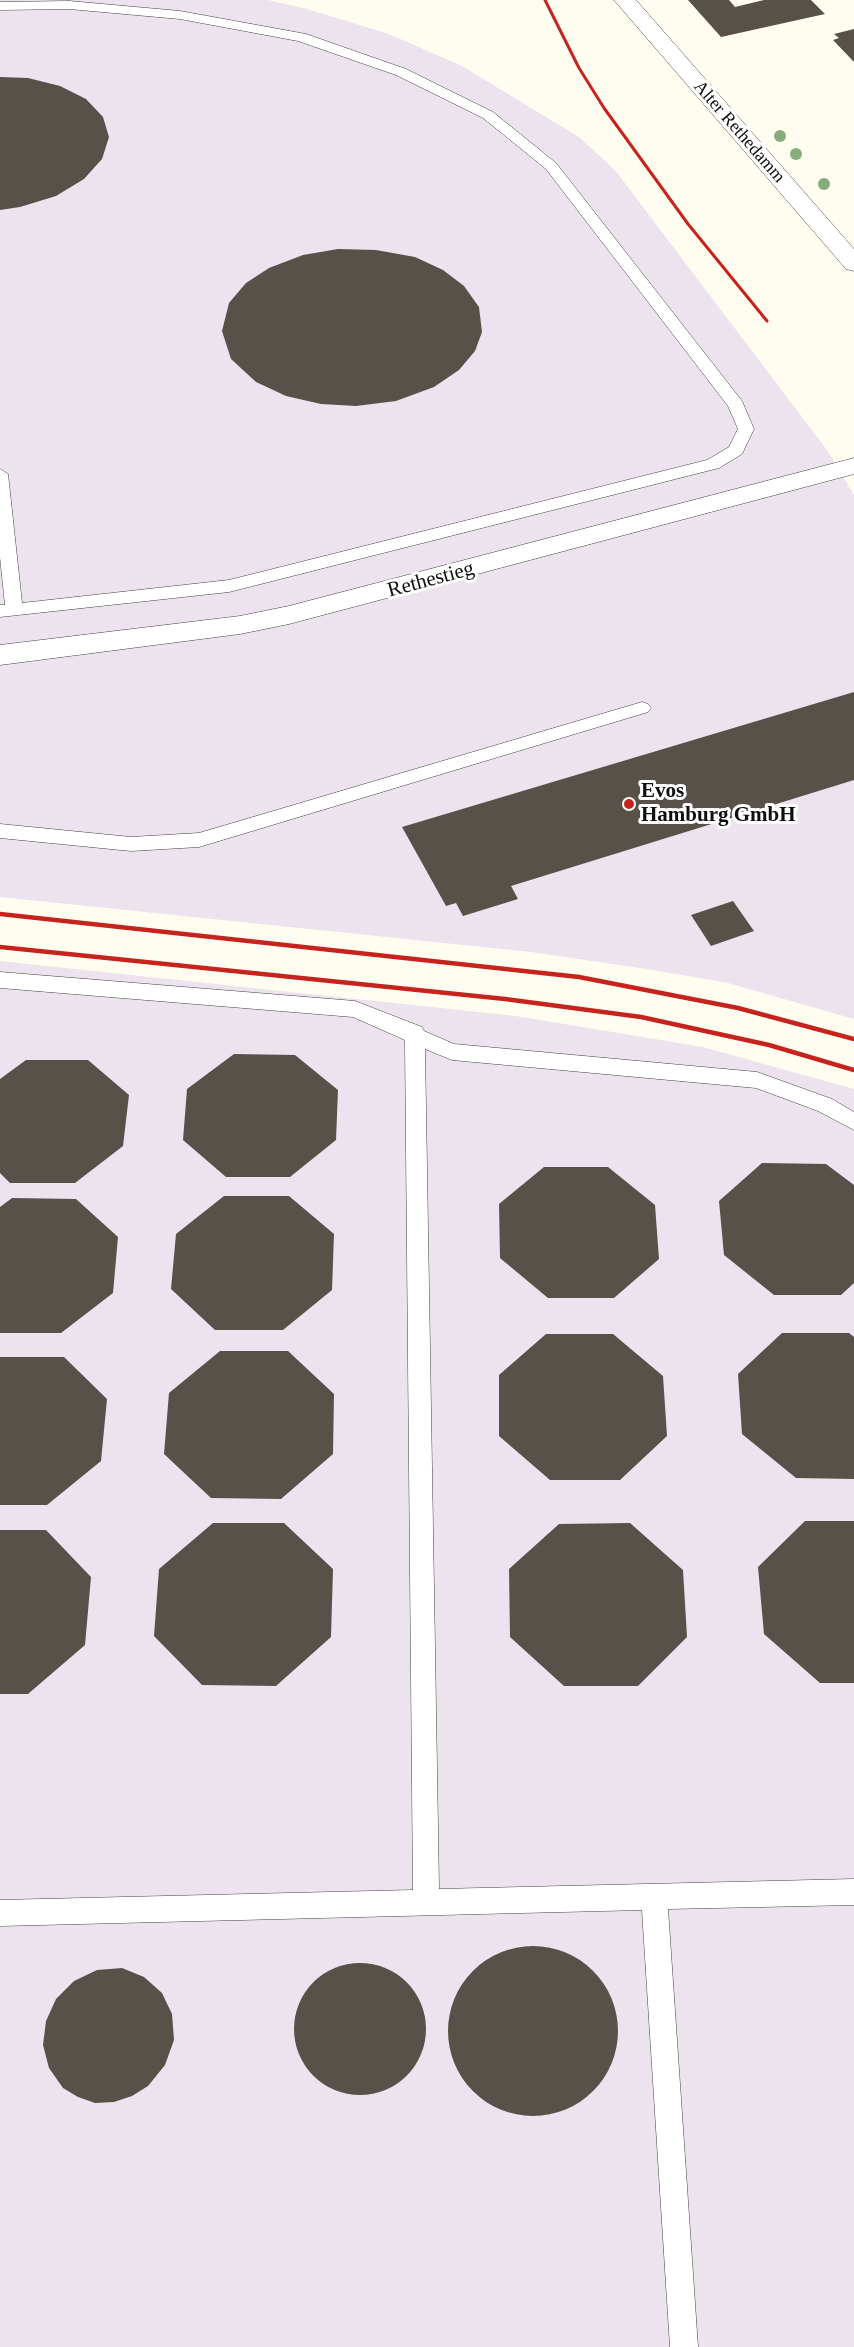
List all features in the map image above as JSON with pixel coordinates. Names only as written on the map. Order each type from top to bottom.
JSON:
[{"type":"street","name":"Alter Rethedamm","points":[[625,0],[854,264]]},
{"type":"street","name":"Rethestieg","points":[[0,655],[240,625],[289,615],[854,466]]},
{"type":"lane","points":[[0,6],[69,5],[180,15],[301,37],[401,72],[488,115],[550,166],[736,405],[746,429],[736,450],[713,464],[229,586],[7,610],[0,474]]},
{"type":"lane","points":[[0,831],[131,844],[199,840],[642,708]]},
{"type":"lane","points":[[0,980],[355,1010],[414,1033],[452,1052],[757,1080],[825,1105],[854,1122]]},
{"type":"lane","points":[[414,1033],[426,1903]]},
{"type":"lane","points":[[0,1914],[854,1892]]},
{"type":"lane","points":[[654,1897],[684,2347]]},
{"type":"shaded area","points":[[0,0],[268,0],[307,9],[389,34],[462,66],[579,137],[615,170],[827,450],[854,495],[854,1019],[728,983],[531,952],[0,897]]},
{"type":"shaded area","points":[[0,961],[516,1016],[703,1047],[854,1089],[854,2347],[0,2347]]},
{"type":"building","points":[[688,0],[729,0],[735,7],[764,0],[811,0],[825,14],[721,37]]},
{"type":"building","points":[[854,29],[854,62],[833,40],[839,38],[834,34]]},
{"type":"building","points":[[0,77],[28,78],[60,86],[86,99],[103,117],[109,137],[102,159],[84,179],[56,196],[20,207],[0,210]]},
{"type":"building","points":[[338,249],[376,250],[415,257],[443,270],[464,286],[479,307],[482,332],[475,351],[459,370],[434,387],[396,401],[356,406],[321,404],[286,396],[256,382],[231,359],[222,331],[229,303],[246,283],[269,268],[303,255]]},
{"type":"building","name":"Evos Hamburg GmbH","points":[[854,692],[854,780],[511,886],[518,899],[463,916],[456,903],[446,906],[402,827]]},
{"type":"building","points":[[733,901],[754,931],[711,946],[691,915]]},
{"type":"building","points":[[234,1054],[295,1055],[338,1090],[336,1140],[290,1177],[226,1177],[183,1140],[187,1089]]},
{"type":"building","points":[[26,1060],[88,1060],[129,1095],[123,1146],[75,1183],[10,1183],[0,1173],[0,1079]]},
{"type":"building","points":[[762,1163],[826,1164],[854,1185],[854,1283],[841,1295],[774,1295],[724,1255],[719,1201]]},
{"type":"building","points":[[544,1167],[608,1167],[655,1205],[659,1259],[614,1298],[548,1298],[500,1258],[499,1204]]},
{"type":"building","points":[[224,1196],[289,1196],[334,1234],[332,1290],[283,1330],[215,1330],[171,1289],[176,1234]]},
{"type":"building","points":[[12,1198],[76,1199],[118,1237],[113,1293],[61,1333],[0,1333],[0,1207]]},
{"type":"building","points":[[782,1333],[849,1333],[854,1337],[854,1479],[796,1478],[742,1434],[738,1374]]},
{"type":"building","points":[[546,1334],[613,1334],[663,1376],[667,1436],[620,1480],[550,1480],[499,1436],[499,1375]]},
{"type":"building","points":[[220,1351],[288,1351],[334,1394],[333,1454],[281,1499],[211,1498],[164,1454],[169,1393]]},
{"type":"building","points":[[0,1357],[64,1357],[107,1399],[101,1461],[47,1505],[0,1505]]},
{"type":"building","points":[[805,1521],[854,1521],[854,1683],[820,1683],[764,1634],[758,1567]]},
{"type":"building","points":[[213,1523],[284,1523],[333,1569],[331,1637],[276,1686],[202,1685],[154,1636],[159,1569]]},
{"type":"building","points":[[630,1523],[683,1570],[687,1637],[638,1686],[564,1686],[510,1637],[509,1569],[559,1524]]},
{"type":"building","points":[[0,1530],[46,1530],[91,1577],[85,1645],[28,1694],[0,1694]]},
{"type":"building","points":[[533,1946],[566,1952],[593,1971],[612,1998],[618,2031],[612,2064],[593,2091],[566,2110],[533,2116],[500,2110],[473,2091],[454,2064],[448,2031],[454,1998],[473,1971],[500,1952]]},
{"type":"building","points":[[360,1963],[385,1968],[406,1983],[421,2004],[426,2029],[421,2054],[406,2075],[385,2090],[360,2095],[335,2090],[314,2075],[299,2054],[294,2029],[299,2004],[314,1983],[335,1968]]},
{"type":"building","points":[[122,1968],[144,1977],[162,1993],[172,2014],[174,2040],[165,2065],[148,2086],[132,2096],[114,2102],[95,2103],[63,2088],[49,2068],[43,2045],[46,2021],[56,1999],[74,1981],[97,1970]]},
{"type":"railway","points":[[545,0],[579,68],[604,108],[688,224],[767,321]]},
{"type":"railway","points":[[0,914],[579,977],[738,1008],[854,1039]]},
{"type":"railway","points":[[0,947],[505,999],[641,1017],[769,1045],[854,1070]]},
{"type":"place","name":"Evos Hamburg GmbH","points":[[629,804]]}]
